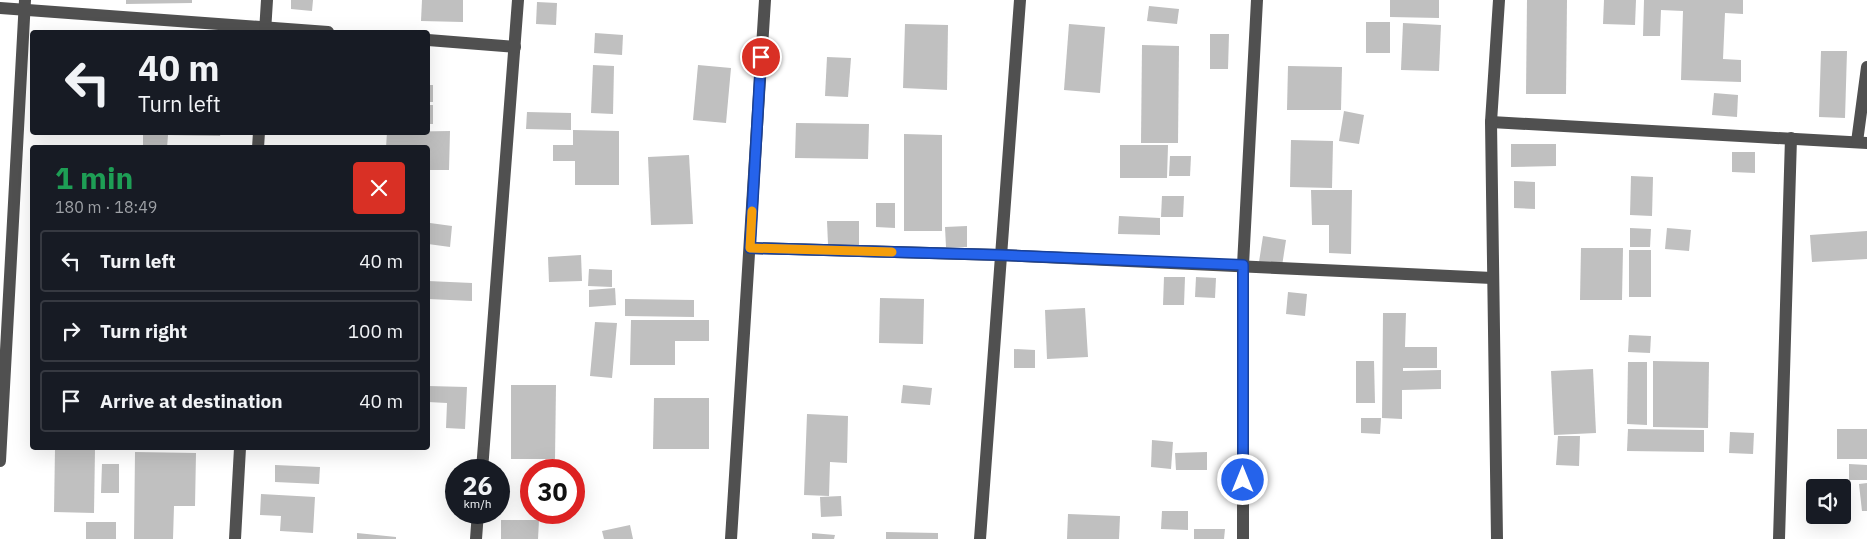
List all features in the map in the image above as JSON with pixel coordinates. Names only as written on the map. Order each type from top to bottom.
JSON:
[{"type":"street","points":[[0,8],[25,5],[265,30],[267,0]]},
{"type":"street","points":[[483,459],[518,0]]},
{"type":"street","points":[[731,539],[765,0]]},
{"type":"street","points":[[980,539],[1020,0]]},
{"type":"street","points":[[1243,539],[1243,265],[1258,0]]},
{"type":"street","points":[[1497,539],[1491,122],[1500,0]]},
{"type":"street","points":[[0,461],[25,5]]},
{"type":"street","points":[[430,40],[515,47]]},
{"type":"street","points":[[1491,122],[1862,142],[1867,66]]},
{"type":"street","points":[[1779,539],[1791,138]]},
{"type":"street","points":[[750,248],[1000,255],[1492,278]]},
{"type":"street","points":[[235,539],[240,450]]},
{"type":"street","points":[[476,539],[477,524]]},
{"type":"building","points":[[126,0],[192,0],[192,3],[126,4]]},
{"type":"building","points":[[291,0],[313,0],[312,11],[291,9]]},
{"type":"building","points":[[422,0],[463,0],[463,22],[421,21]]},
{"type":"building","points":[[1390,0],[1439,0],[1439,18],[1390,17]]},
{"type":"building","points":[[1527,0],[1567,0],[1566,94],[1526,94]]},
{"type":"building","points":[[1604,0],[1636,0],[1635,25],[1603,24]]},
{"type":"building","points":[[1644,0],[1743,0],[1743,14],[1725,13],[1723,59],[1741,60],[1741,82],[1681,80],[1683,11],[1661,10],[1660,36],[1643,36]]},
{"type":"building","points":[[537,2],[557,3],[556,25],[536,24]]},
{"type":"building","points":[[1149,6],[1179,9],[1177,24],[1147,21]]},
{"type":"building","points":[[1366,22],[1390,22],[1390,53],[1366,53]]},
{"type":"building","points":[[1403,23],[1441,25],[1439,71],[1401,70]]},
{"type":"building","points":[[905,24],[948,25],[947,90],[903,88]]},
{"type":"building","points":[[1069,24],[1105,27],[1100,93],[1064,90]]},
{"type":"building","points":[[595,33],[623,35],[622,55],[594,53]]},
{"type":"building","points":[[1210,34],[1229,34],[1228,69],[1210,69]]},
{"type":"building","points":[[1142,45],[1179,46],[1178,143],[1141,143]]},
{"type":"building","points":[[1821,51],[1847,51],[1845,118],[1819,117]]},
{"type":"building","points":[[827,57],[851,58],[848,97],[825,96]]},
{"type":"building","points":[[593,65],[614,66],[613,114],[591,113]]},
{"type":"building","points":[[698,65],[731,68],[726,123],[693,120]]},
{"type":"building","points":[[1288,66],[1342,67],[1341,110],[1287,110]]},
{"type":"building","points":[[430,85],[433,85],[433,102],[430,102]]},
{"type":"building","points":[[1714,93],[1738,95],[1737,117],[1712,115]]},
{"type":"building","points":[[430,105],[433,105],[433,124],[430,124]]},
{"type":"building","points":[[1344,111],[1364,115],[1359,144],[1339,141]]},
{"type":"building","points":[[527,112],[571,113],[571,130],[526,129]]},
{"type":"building","points":[[796,123],[869,124],[868,159],[795,158]]},
{"type":"building","points":[[573,130],[619,131],[619,185],[575,185],[575,161],[553,161],[553,145],[573,145]]},
{"type":"building","points":[[430,131],[450,131],[449,170],[430,170],[430,145],[386,145],[387,135],[430,135]]},
{"type":"building","points":[[904,134],[942,135],[942,231],[904,231]]},
{"type":"building","points":[[143,135],[168,135],[167,145],[143,145]]},
{"type":"building","points":[[168,135],[220,135],[220,136]]},
{"type":"building","points":[[1291,140],[1333,141],[1332,188],[1290,187]]},
{"type":"building","points":[[1511,144],[1556,144],[1556,166],[1511,167]]},
{"type":"building","points":[[1120,145],[1168,145],[1167,178],[1120,178]]},
{"type":"building","points":[[1732,152],[1755,152],[1755,173],[1732,172]]},
{"type":"building","points":[[689,155],[693,224],[651,225],[648,157]]},
{"type":"building","points":[[1170,156],[1191,156],[1190,176],[1169,176]]},
{"type":"building","points":[[1631,176],[1653,177],[1652,216],[1630,215]]},
{"type":"building","points":[[1514,181],[1535,182],[1535,209],[1514,208]]},
{"type":"building","points":[[1311,190],[1352,190],[1351,254],[1329,253],[1329,225],[1312,225]]},
{"type":"building","points":[[1162,196],[1184,196],[1183,217],[1161,217]]},
{"type":"building","points":[[876,203],[895,203],[895,228],[876,227]]},
{"type":"building","points":[[1119,216],[1160,218],[1160,235],[1118,234]]},
{"type":"building","points":[[827,221],[859,221],[859,245],[828,244]]},
{"type":"building","points":[[430,223],[452,226],[450,247],[430,244]]},
{"type":"building","points":[[967,226],[967,247],[946,247],[945,227]]},
{"type":"building","points":[[1630,228],[1651,229],[1650,247],[1630,247]]},
{"type":"building","points":[[1667,228],[1691,230],[1689,251],[1665,249]]},
{"type":"building","points":[[1867,231],[1867,259],[1812,262],[1810,235]]},
{"type":"building","points":[[1263,236],[1286,240],[1282,266],[1259,262]]},
{"type":"building","points":[[1581,248],[1623,248],[1622,300],[1580,300]]},
{"type":"building","points":[[1629,250],[1651,250],[1651,297],[1629,297]]},
{"type":"building","points":[[581,255],[582,281],[549,282],[548,257]]},
{"type":"building","points":[[589,269],[612,270],[612,287],[588,286]]},
{"type":"building","points":[[1164,277],[1185,277],[1184,305],[1163,305]]},
{"type":"building","points":[[1196,277],[1216,278],[1215,298],[1195,297]]},
{"type":"building","points":[[430,281],[472,283],[472,301],[430,299]]},
{"type":"building","points":[[615,288],[616,305],[589,307],[589,290]]},
{"type":"building","points":[[1288,292],[1307,294],[1305,316],[1286,314]]},
{"type":"building","points":[[880,298],[924,299],[923,344],[879,343]]},
{"type":"building","points":[[625,299],[694,300],[694,317],[625,316]]},
{"type":"building","points":[[1085,308],[1088,357],[1047,359],[1045,310]]},
{"type":"building","points":[[1383,313],[1406,313],[1405,347],[1437,347],[1437,368],[1403,368],[1403,371],[1441,370],[1441,389],[1402,390],[1402,419],[1382,418]]},
{"type":"building","points":[[631,320],[709,320],[709,341],[675,341],[675,365],[630,365]]},
{"type":"building","points":[[595,322],[617,323],[612,378],[590,376]]},
{"type":"building","points":[[1629,335],[1651,336],[1650,353],[1628,352]]},
{"type":"building","points":[[1014,349],[1035,350],[1035,368],[1014,368]]},
{"type":"building","points":[[1356,361],[1374,361],[1375,403],[1356,403]]},
{"type":"building","points":[[1653,361],[1709,362],[1708,428],[1653,427]]},
{"type":"building","points":[[1628,362],[1647,362],[1647,425],[1627,424]]},
{"type":"building","points":[[1593,369],[1596,433],[1554,435],[1551,371]]},
{"type":"building","points":[[511,385],[556,385],[555,459],[511,459]]},
{"type":"building","points":[[903,385],[932,388],[930,405],[901,403]]},
{"type":"building","points":[[430,386],[467,387],[465,429],[446,428],[447,403],[430,402]]},
{"type":"building","points":[[654,398],[709,398],[709,449],[653,449]]},
{"type":"building","points":[[807,414],[848,416],[847,463],[830,462],[829,496],[804,495]]},
{"type":"building","points":[[1361,418],[1381,418],[1380,434],[1361,433]]},
{"type":"building","points":[[1628,429],[1704,430],[1704,452],[1627,451]]},
{"type":"building","points":[[1837,429],[1867,429],[1867,459],[1837,459]]},
{"type":"building","points":[[1730,432],[1754,433],[1753,454],[1729,453]]},
{"type":"building","points":[[1558,436],[1580,436],[1579,466],[1556,465]]},
{"type":"building","points":[[1152,440],[1173,442],[1171,469],[1151,467]]},
{"type":"building","points":[[55,450],[95,450],[94,513],[54,512]]},
{"type":"building","points":[[135,452],[196,453],[195,506],[174,506],[173,539],[134,539]]},
{"type":"building","points":[[1207,452],[1207,470],[1176,470],[1175,453]]},
{"type":"building","points":[[102,464],[119,464],[119,493],[101,493]]},
{"type":"building","points":[[1849,464],[1867,465],[1867,480],[1849,479]]},
{"type":"building","points":[[275,465],[320,467],[319,484],[275,482]]},
{"type":"building","points":[[1867,483],[1867,511],[1862,511],[1859,484]]},
{"type":"building","points":[[261,494],[315,497],[313,533],[280,531],[281,516],[260,515]]},
{"type":"building","points":[[841,496],[842,516],[821,517],[820,497]]},
{"type":"building","points":[[1162,511],[1188,511],[1188,530],[1161,529]]},
{"type":"building","points":[[1068,514],[1120,516],[1119,539],[1067,539]]},
{"type":"building","points":[[510,520],[520,520],[520,524],[539,524],[538,539],[501,539],[501,524],[510,524]]},
{"type":"building","points":[[86,522],[116,522],[116,539],[86,539]]},
{"type":"building","points":[[630,525],[633,539],[604,539],[602,531]]},
{"type":"building","points":[[1194,529],[1225,529],[1224,539],[1194,539]]},
{"type":"building","points":[[886,532],[938,533],[938,539],[886,539]]},
{"type":"building","points":[[357,533],[396,537],[396,539],[357,539]]},
{"type":"building","points":[[812,533],[835,535],[834,539],[812,539]]},
{"type":"slow traffic","points":[[752,211],[750,248],[892,252]]},
{"type":"route","points":[[761,57],[750,248],[1000,255],[1243,265],[1243,480]]}]
